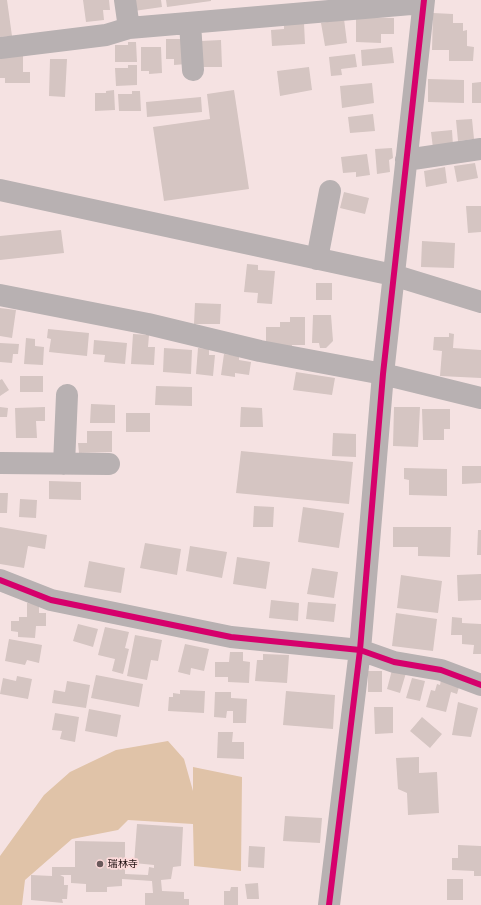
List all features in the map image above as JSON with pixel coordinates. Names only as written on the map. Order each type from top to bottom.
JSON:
[{"type":"street","points":[[125,0],[128,28]]},
{"type":"street","points":[[0,48],[106,35],[128,28],[423,2],[383,374],[360,650],[329,905]]},
{"type":"street","points":[[190,23],[193,70]]},
{"type":"street","points":[[406,160],[481,149]]},
{"type":"street","points":[[0,190],[393,275],[481,302]]},
{"type":"street","points":[[317,259],[330,191]]},
{"type":"street","points":[[0,295],[148,324],[260,352],[383,374],[481,398]]},
{"type":"street","points":[[64,464],[67,395]]},
{"type":"street","points":[[0,463],[109,464]]},
{"type":"street","points":[[0,580],[51,600],[231,637],[360,650],[394,662],[441,670],[481,685]]},
{"type":"shaded area","points":[[168,741],[184,759],[193,791],[193,767],[242,777],[241,871],[194,866],[193,824],[128,820],[118,830],[72,839],[25,880],[22,905],[0,905],[0,856],[44,795],[70,772],[116,750]]},
{"type":"building","points":[[0,0],[7,0],[12,36],[0,37]]},
{"type":"building","points":[[83,0],[109,0],[110,10],[103,10],[104,20],[86,22]]},
{"type":"building","points":[[132,0],[161,0],[162,7],[134,11]]},
{"type":"building","points":[[166,0],[211,0],[211,1],[167,7]]},
{"type":"building","points":[[433,13],[453,14],[453,23],[463,23],[463,31],[467,30],[467,46],[474,47],[473,61],[449,61],[449,50],[432,50]]},
{"type":"building","points":[[356,17],[394,18],[394,34],[381,34],[381,43],[356,42]]},
{"type":"building","points":[[344,19],[347,43],[325,46],[321,23]]},
{"type":"building","points":[[304,23],[305,44],[272,46],[271,30],[284,29],[284,24]]},
{"type":"building","points":[[166,39],[186,39],[187,64],[174,65],[174,59],[166,59]]},
{"type":"building","points":[[221,40],[222,67],[202,67],[201,41]]},
{"type":"building","points":[[128,42],[136,42],[137,62],[115,62],[115,45],[128,45]]},
{"type":"building","points":[[141,47],[161,47],[162,73],[149,74],[149,71],[141,71]]},
{"type":"building","points":[[392,47],[394,63],[362,66],[361,50]]},
{"type":"building","points":[[355,54],[357,67],[341,69],[342,75],[331,76],[329,57]]},
{"type":"building","points":[[0,56],[23,56],[23,72],[30,72],[30,83],[5,83],[5,78],[0,78]]},
{"type":"building","points":[[50,59],[67,59],[65,97],[49,96]]},
{"type":"building","points":[[128,65],[137,65],[137,85],[116,86],[115,68],[128,68]]},
{"type":"building","points":[[309,67],[312,90],[280,96],[277,71]]},
{"type":"building","points":[[428,79],[464,80],[464,103],[428,102]]},
{"type":"building","points":[[481,82],[481,103],[472,103],[472,83]]},
{"type":"building","points":[[372,83],[374,103],[342,108],[340,86]]},
{"type":"building","points":[[114,90],[115,110],[95,111],[95,93],[106,93],[106,91]]},
{"type":"building","points":[[234,90],[249,189],[164,201],[153,127],[210,119],[207,94]]},
{"type":"building","points":[[132,91],[140,91],[141,111],[119,111],[118,94],[132,94]]},
{"type":"building","points":[[201,97],[202,112],[147,117],[146,102]]},
{"type":"building","points":[[373,114],[375,131],[350,133],[348,117]]},
{"type":"building","points":[[472,119],[474,139],[458,141],[456,120]]},
{"type":"building","points":[[452,130],[453,146],[433,148],[431,132]]},
{"type":"building","points":[[392,148],[393,158],[389,160],[390,172],[377,174],[375,149]]},
{"type":"building","points":[[367,154],[370,175],[356,177],[356,172],[343,173],[341,157]]},
{"type":"building","points":[[475,163],[478,178],[457,182],[454,166]]},
{"type":"building","points":[[445,167],[447,183],[426,187],[424,171]]},
{"type":"building","points":[[344,192],[369,198],[365,214],[340,208]]},
{"type":"building","points":[[466,206],[481,206],[481,232],[468,233]]},
{"type":"building","points":[[61,230],[64,253],[0,260],[0,236]]},
{"type":"building","points":[[422,241],[455,243],[454,268],[421,267]]},
{"type":"building","points":[[247,264],[258,265],[258,270],[275,271],[272,304],[257,303],[258,293],[244,292]]},
{"type":"building","points":[[316,283],[332,283],[332,300],[316,300]]},
{"type":"building","points":[[195,303],[221,304],[220,324],[194,324]]},
{"type":"building","points":[[0,308],[16,310],[12,338],[0,336]]},
{"type":"building","points":[[313,315],[331,315],[333,341],[326,348],[320,348],[319,343],[312,343]]},
{"type":"building","points":[[290,317],[305,317],[305,345],[292,345],[292,349],[266,349],[266,327],[280,327],[280,322],[290,322]]},
{"type":"building","points":[[48,329],[89,333],[87,356],[49,352],[51,339],[47,338]]},
{"type":"building","points":[[449,333],[454,334],[453,348],[481,350],[481,378],[440,376],[442,351],[433,350],[434,337],[449,337]]},
{"type":"building","points":[[133,334],[149,335],[148,347],[155,347],[154,365],[131,364]]},
{"type":"building","points":[[26,338],[35,339],[35,346],[44,347],[43,365],[24,364]]},
{"type":"building","points":[[94,340],[127,343],[125,364],[104,362],[105,355],[93,354]]},
{"type":"building","points":[[0,343],[19,344],[18,354],[13,354],[12,363],[0,362]]},
{"type":"building","points":[[164,348],[192,350],[191,374],[163,372]]},
{"type":"building","points":[[198,348],[209,349],[209,355],[215,355],[213,376],[196,374]]},
{"type":"building","points":[[224,354],[239,356],[239,360],[251,362],[249,375],[235,373],[235,377],[221,375]]},
{"type":"building","points":[[296,372],[335,378],[332,395],[293,390]]},
{"type":"building","points":[[20,376],[43,376],[43,392],[20,392]]},
{"type":"building","points":[[2,379],[9,390],[0,396],[0,380]]},
{"type":"building","points":[[156,386],[192,387],[192,406],[155,405]]},
{"type":"building","points":[[91,404],[115,405],[115,423],[90,423]]},
{"type":"building","points":[[0,407],[8,408],[7,417],[0,417]]},
{"type":"building","points":[[45,407],[45,421],[36,421],[37,438],[16,438],[15,408]]},
{"type":"building","points":[[241,407],[262,408],[263,427],[240,427]]},
{"type":"building","points":[[394,407],[420,407],[418,447],[393,446]]},
{"type":"building","points":[[422,409],[450,409],[450,429],[444,429],[444,440],[423,440]]},
{"type":"building","points":[[126,413],[150,413],[150,432],[126,432]]},
{"type":"building","points":[[87,431],[112,431],[112,452],[79,453],[78,443],[87,443]]},
{"type":"building","points":[[333,433],[356,434],[356,457],[332,456]]},
{"type":"building","points":[[241,451],[353,462],[349,504],[236,493]]},
{"type":"building","points":[[462,466],[481,466],[481,483],[462,484]]},
{"type":"building","points":[[404,468],[447,469],[447,496],[409,495],[409,480],[404,479]]},
{"type":"building","points":[[49,481],[81,482],[81,500],[49,499]]},
{"type":"building","points":[[0,493],[8,493],[7,513],[0,513]]},
{"type":"building","points":[[20,499],[37,500],[36,518],[19,517]]},
{"type":"building","points":[[254,506],[274,507],[273,527],[253,527]]},
{"type":"building","points":[[303,507],[344,513],[339,548],[298,542]]},
{"type":"building","points":[[0,527],[47,535],[45,549],[28,546],[24,568],[0,564]]},
{"type":"building","points":[[393,527],[451,527],[450,557],[418,556],[418,547],[393,547]]},
{"type":"building","points":[[478,530],[481,530],[481,555],[477,555]]},
{"type":"building","points":[[145,543],[181,549],[177,575],[140,568]]},
{"type":"building","points":[[190,546],[227,552],[222,578],[186,571]]},
{"type":"building","points":[[237,557],[270,562],[266,589],[233,584]]},
{"type":"building","points":[[89,561],[125,568],[121,593],[84,587]]},
{"type":"building","points":[[312,568],[338,572],[334,598],[307,594]]},
{"type":"building","points":[[481,574],[481,600],[458,601],[457,575]]},
{"type":"building","points":[[401,575],[442,581],[438,613],[397,608]]},
{"type":"building","points":[[271,600],[299,603],[298,621],[269,618]]},
{"type":"building","points":[[308,602],[336,604],[334,622],[306,619]]},
{"type":"building","points":[[27,603],[39,604],[39,613],[46,613],[46,626],[36,626],[35,638],[18,637],[18,632],[11,631],[11,621],[19,621],[19,617],[27,617]]},
{"type":"building","points":[[396,613],[437,619],[433,651],[392,646]]},
{"type":"building","points":[[452,617],[462,618],[462,623],[481,624],[481,654],[473,654],[474,645],[462,644],[462,635],[451,635]]},
{"type":"building","points":[[78,624],[98,629],[93,647],[73,641]]},
{"type":"building","points":[[105,627],[129,632],[125,648],[129,649],[123,674],[112,671],[115,659],[98,655]]},
{"type":"building","points":[[135,635],[162,640],[158,661],[151,660],[147,680],[127,676]]},
{"type":"building","points":[[9,639],[42,645],[39,663],[27,660],[25,665],[5,661]]},
{"type":"building","points":[[185,644],[209,649],[204,671],[191,668],[190,675],[178,672]]},
{"type":"building","points":[[230,652],[243,652],[243,661],[250,662],[249,683],[228,682],[228,677],[215,677],[215,662],[229,662]]},
{"type":"building","points":[[263,654],[289,655],[287,683],[255,681],[257,660],[263,660]]},
{"type":"building","points":[[392,670],[406,673],[400,693],[387,689]]},
{"type":"building","points":[[368,671],[382,671],[382,692],[368,692]]},
{"type":"building","points":[[96,675],[143,684],[139,707],[91,698]]},
{"type":"building","points":[[442,675],[461,680],[457,694],[451,692],[446,712],[426,707],[431,690],[435,691],[437,684],[440,685]]},
{"type":"building","points":[[17,676],[32,679],[28,699],[0,694],[3,678],[16,681]]},
{"type":"building","points":[[412,678],[425,681],[420,701],[406,698]]},
{"type":"building","points":[[67,681],[90,685],[86,708],[52,703],[54,690],[65,692]]},
{"type":"building","points":[[180,690],[205,691],[204,713],[168,711],[169,697],[173,697],[173,693],[180,694]]},
{"type":"building","points":[[286,691],[335,695],[333,729],[283,725]]},
{"type":"building","points":[[215,692],[231,692],[231,698],[247,699],[246,723],[233,723],[233,711],[227,711],[226,718],[214,717]]},
{"type":"building","points":[[458,702],[478,708],[471,737],[452,735]]},
{"type":"building","points":[[374,707],[393,707],[393,733],[375,734]]},
{"type":"building","points":[[89,709],[121,715],[117,737],[85,731]]},
{"type":"building","points":[[55,713],[79,717],[75,742],[60,739],[62,731],[52,730]]},
{"type":"building","points":[[422,717],[442,734],[430,748],[410,731]]},
{"type":"building","points":[[218,732],[233,732],[232,742],[244,742],[244,759],[217,758]]},
{"type":"building","points":[[419,757],[419,773],[437,772],[439,813],[408,815],[407,793],[398,789],[396,758]]},
{"type":"building","points":[[285,816],[322,818],[320,843],[283,841]]},
{"type":"building","name":"瑞林寺","points":[[137,824],[183,827],[181,866],[173,867],[171,879],[161,880],[162,891],[184,892],[184,899],[189,899],[189,905],[145,905],[145,893],[153,893],[152,881],[122,879],[122,886],[107,887],[107,892],[86,892],[86,884],[71,883],[71,875],[60,875],[64,877],[64,885],[68,885],[67,899],[62,899],[63,903],[31,900],[31,875],[52,876],[52,867],[75,867],[75,841],[125,842],[125,874],[148,875],[149,867],[154,868],[154,865],[134,863]]},
{"type":"building","points":[[458,845],[481,846],[481,876],[474,876],[474,871],[452,870],[452,858],[458,858]]},
{"type":"building","points":[[249,846],[265,847],[264,868],[248,867]]},
{"type":"building","points":[[447,879],[463,879],[463,900],[447,900]]},
{"type":"building","points":[[258,883],[259,899],[247,899],[245,884]]},
{"type":"building","points":[[231,887],[238,887],[238,905],[224,905],[224,891],[230,891]]},
{"type":"cycle path","points":[[329,905],[360,650],[383,374],[424,0]]},
{"type":"cycle path","points":[[0,580],[51,600],[231,637],[360,650],[394,662],[441,670],[481,685]]},
{"type":"place","name":"瑞林寺","points":[[100,864]]}]
